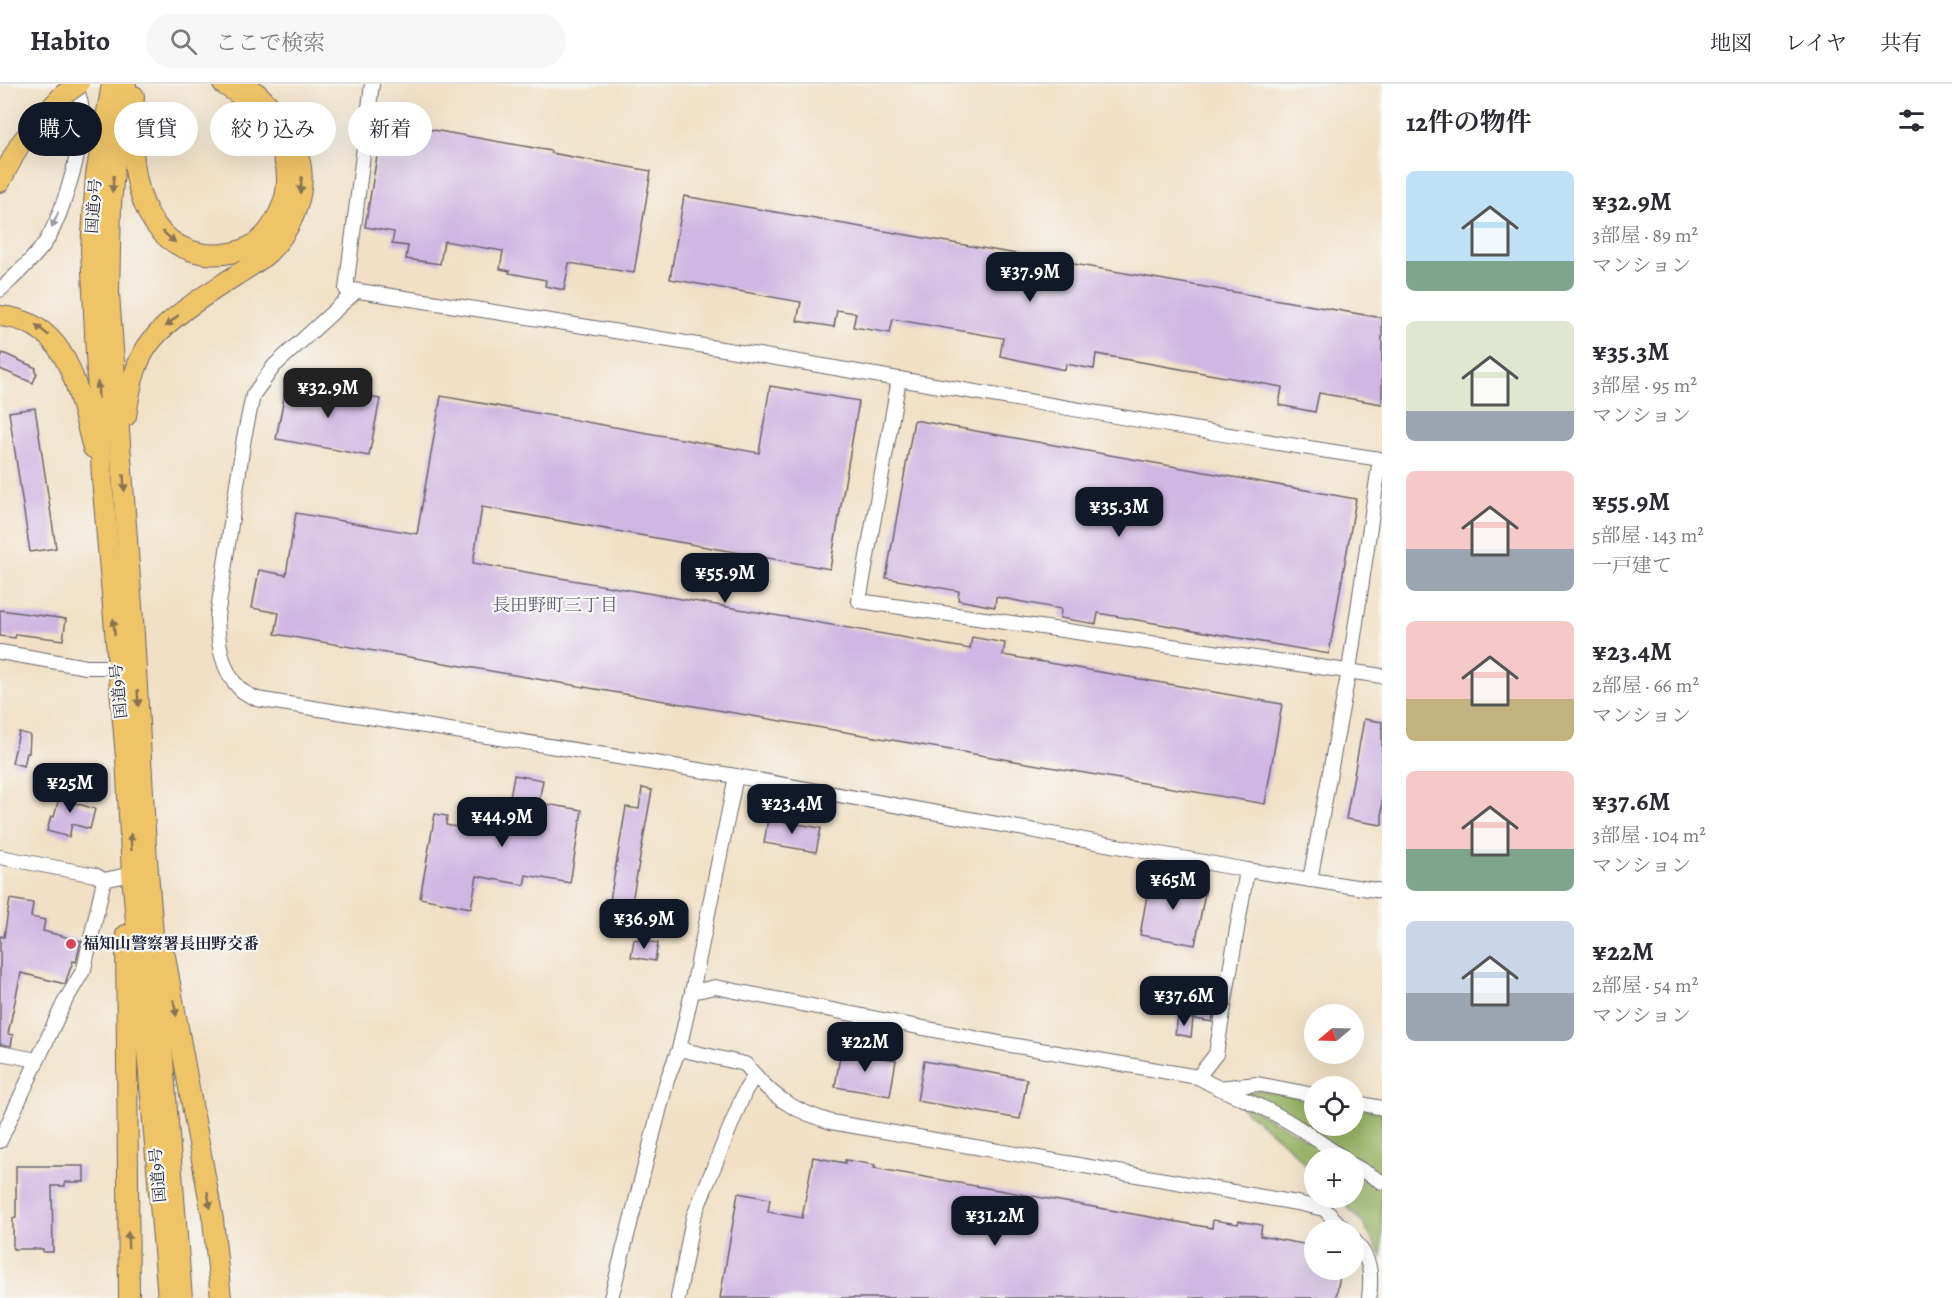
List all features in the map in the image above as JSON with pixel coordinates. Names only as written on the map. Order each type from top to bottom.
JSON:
[{"type":"highway","name":"国道9号","points":[[112,84],[96,175],[92,250],[102,480],[168,1298]]},
{"type":"highway","name":"国道9号","points":[[126,84],[114,170],[109,294],[121,444],[146,847],[182,1298]]},
{"type":"highway","points":[[135,84],[133,152],[137,183],[147,212],[168,238],[187,250],[208,255],[231,253],[257,242],[274,224],[285,203],[287,164],[278,142],[264,120],[245,99],[223,84]]},
{"type":"highway","points":[[121,444],[135,366],[151,341],[171,320],[193,303],[268,253],[286,231],[296,209],[302,186],[301,161],[292,137],[274,112],[245,84]]},
{"type":"highway","points":[[0,154],[8,139],[31,110],[65,86]]},
{"type":"highway","points":[[0,182],[20,144],[65,86]]},
{"type":"highway","points":[[0,316],[33,323],[52,339],[69,365],[102,480]]},
{"type":"highway","points":[[146,847],[213,1220],[221,1298]]},
{"type":"highway","points":[[129,1298],[126,925],[132,874]]},
{"type":"street","points":[[372,84],[346,290],[1380,459],[1349,670],[1310,880]]},
{"type":"street","points":[[0,290],[46,241],[66,195],[75,166],[82,111],[79,94],[65,86]]},
{"type":"street","points":[[356,291],[273,366],[253,395],[244,438],[217,617],[218,644],[227,669],[241,690],[257,699],[736,776],[1247,870],[1382,891]]},
{"type":"street","points":[[899,379],[859,601],[1382,676]]},
{"type":"street","points":[[0,652],[86,667],[117,667]]},
{"type":"street","points":[[611,1298],[667,1080],[679,1049],[736,776]]},
{"type":"street","points":[[0,857],[95,876],[104,880],[132,874]]},
{"type":"street","points":[[1198,1077],[1216,1054],[1247,870]]},
{"type":"street","points":[[0,1141],[64,1003],[84,969],[104,880]]},
{"type":"street","points":[[692,992],[715,987],[740,990],[1005,1044],[1198,1077],[1216,1088],[1262,1107],[1330,1148]]},
{"type":"street","points":[[679,1049],[745,1064],[784,1102],[800,1112],[831,1122],[1297,1203],[1324,1209],[1335,1220]]},
{"type":"street","points":[[0,1053],[37,1060]]},
{"type":"street","points":[[678,1298],[693,1218],[745,1091],[755,1076]]},
{"type":"street","points":[[1216,1088],[1257,1084],[1304,1093]]},
{"type":"street","points":[[1364,1104],[1382,1108]]},
{"type":"street","points":[[1364,1171],[1382,1182]]},
{"type":"street","points":[[1364,1254],[1372,1270],[1369,1298]]},
{"type":"green space","points":[[1259,1090],[1304,1098],[1304,1128],[1243,1096],[1245,1092]]},
{"type":"green space","points":[[1242,1103],[1322,1148],[1304,1148],[1304,1163],[1287,1145],[1242,1108]]},
{"type":"green space","points":[[1364,1109],[1382,1112],[1382,1179],[1364,1167],[1364,1148],[1335,1148],[1316,1136],[1364,1136]]},
{"type":"green space","points":[[1364,1173],[1382,1183],[1382,1257],[1364,1226],[1364,1220],[1360,1220],[1349,1208],[1364,1208]]},
{"type":"building","points":[[432,130],[651,171],[634,273],[569,263],[564,290],[545,286],[546,280],[500,269],[503,251],[444,241],[440,264],[406,259],[408,246],[392,244],[394,232],[365,227],[377,156],[432,156]]},
{"type":"building","points":[[684,196],[1382,318],[1382,404],[1319,393],[1315,412],[1279,405],[1282,387],[1096,354],[1094,369],[1066,364],[1065,370],[1000,356],[1003,338],[893,319],[890,333],[853,327],[856,313],[837,310],[834,327],[797,321],[801,302],[670,279]]},
{"type":"building","points":[[3,353],[36,368],[37,373],[33,383],[0,369]]},
{"type":"building","points":[[287,382],[380,399],[369,456],[276,439]]},
{"type":"building","points":[[770,386],[859,401],[830,569],[482,507],[473,563],[970,649],[972,637],[1005,643],[1003,655],[1282,704],[1265,804],[275,634],[279,613],[252,608],[259,570],[286,575],[296,513],[417,534],[441,396],[759,453]]},
{"type":"building","points":[[35,408],[56,548],[30,552],[9,412]]},
{"type":"building","points":[[914,420],[1356,499],[1329,654],[1098,613],[1096,624],[1060,618],[1061,609],[996,597],[995,607],[958,600],[959,591],[886,578]]},
{"type":"building","points":[[0,610],[66,619],[63,640],[16,634],[15,638],[0,636]]},
{"type":"building","points":[[1364,719],[1382,722],[1382,825],[1346,819]]},
{"type":"building","points":[[19,732],[30,735],[29,753],[27,753],[24,766],[12,763]]},
{"type":"building","points":[[514,775],[543,780],[539,803],[582,810],[570,883],[526,875],[524,885],[477,876],[471,908],[420,898],[435,814],[447,816],[446,825],[472,830],[474,820],[486,823],[484,832],[503,836]]},
{"type":"building","points":[[62,787],[78,792],[75,803],[95,809],[90,829],[72,824],[69,837],[47,831],[51,816],[54,817]]},
{"type":"building","points":[[642,788],[652,790],[630,913],[604,909],[605,899],[610,900],[626,807],[639,809]]},
{"type":"building","points":[[768,819],[821,828],[816,852],[764,843]]},
{"type":"building","points":[[1150,878],[1206,888],[1195,945],[1140,935]]},
{"type":"building","points":[[10,899],[33,903],[31,917],[45,920],[43,931],[81,941],[76,962],[73,961],[65,984],[21,973],[8,1034],[13,1035],[11,1046],[0,1044],[0,936],[4,937]]},
{"type":"building","points":[[634,939],[658,943],[655,961],[631,957]]},
{"type":"building","points":[[1198,1003],[1215,1006],[1212,1022],[1195,1019]]},
{"type":"building","points":[[1178,1017],[1193,1019],[1191,1037],[1175,1034]]},
{"type":"building","points":[[841,1050],[896,1060],[890,1096],[835,1087]]},
{"type":"building","points":[[924,1061],[1027,1079],[1020,1119],[917,1101]]},
{"type":"building","points":[[813,1157],[845,1163],[845,1160],[875,1165],[874,1168],[1212,1228],[1213,1220],[1262,1225],[1260,1236],[1304,1244],[1304,1280],[1339,1280],[1336,1298],[720,1298],[738,1193],[770,1199],[768,1212],[802,1218]]},
{"type":"building","points":[[16,1166],[84,1166],[84,1182],[65,1182],[65,1186],[52,1186],[53,1252],[43,1252],[43,1249],[13,1249],[13,1218],[16,1218]]},
{"type":"place","name":"福知山警察署長田野交番","points":[[71,944]]},
{"type":"district","name":"長田野町三丁目","points":[[555,605]]}]
